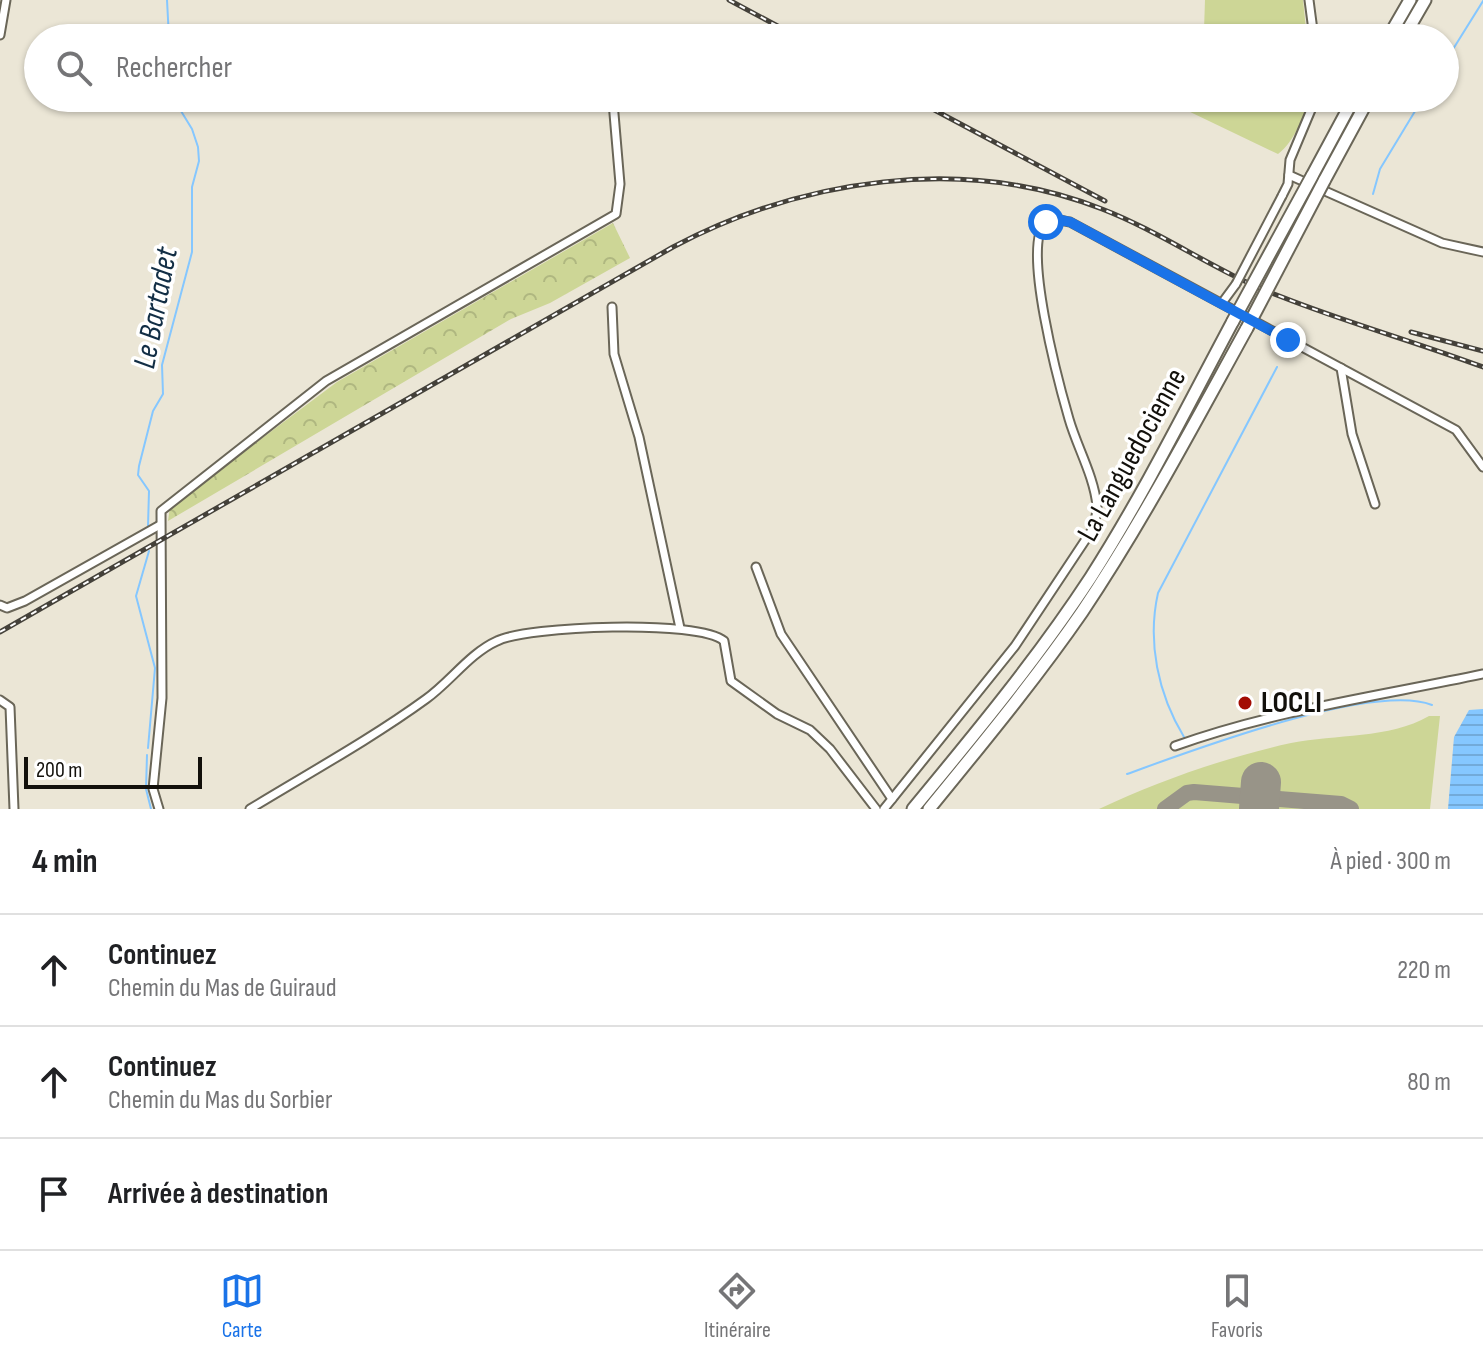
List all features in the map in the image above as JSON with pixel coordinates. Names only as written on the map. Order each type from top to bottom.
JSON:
[{"type":"highway","points":[[1396,24],[1410,0]]},
{"type":"highway","points":[[1411,24],[1425,0]]},
{"type":"highway","name":"La Languedocienne","points":[[913,809],[1021,675],[1090,578],[1153,473],[1346,112]]},
{"type":"highway","name":"La Languedocienne","points":[[929,809],[1049,658],[1098,587],[1157,490],[1247,328],[1361,112]]},
{"type":"street","points":[[0,35],[6,0]]},
{"type":"street","points":[[1309,0],[1312,24]]},
{"type":"street","points":[[159,809],[153,789],[162,698],[161,511],[171,500],[326,381],[616,214],[619,171],[614,112]]},
{"type":"street","points":[[1222,303],[1236,284],[1282,196],[1290,160],[1310,112]]},
{"type":"street","points":[[1289,175],[1442,243],[1483,252]]},
{"type":"street","points":[[884,809],[1015,646],[1092,530],[1097,504],[1070,420],[1047,329],[1036,251],[1038,235],[1046,222],[1056,219],[1070,222],[1456,430],[1483,467]]},
{"type":"street","points":[[612,307],[614,354],[639,437],[680,628]]},
{"type":"street","points":[[1341,368],[1352,434],[1375,504]]},
{"type":"street","points":[[0,605],[7,608],[25,601],[160,525]]},
{"type":"street","points":[[756,567],[781,634],[892,799]]},
{"type":"street","points":[[250,809],[427,699],[494,642],[516,633],[680,628],[717,635],[724,641],[731,681],[777,714],[810,730],[830,749],[876,809]]},
{"type":"street","points":[[1175,746],[1282,712],[1413,690],[1483,674]]},
{"type":"street","points":[[0,700],[10,707],[14,809]]},
{"type":"green space","points":[[1205,0],[1303,0],[1305,24],[1204,24]]},
{"type":"green space","points":[[1190,112],[1305,112],[1294,136],[1278,154]]},
{"type":"green space","points":[[613,223],[630,258],[550,303],[511,319],[168,521],[170,507],[337,382]]},
{"type":"green space","points":[[1429,716],[1440,716],[1430,809],[1099,809],[1169,780],[1242,755],[1308,740],[1397,729]]},
{"type":"water","points":[[1483,709],[1483,809],[1448,809],[1454,737],[1469,710]]},
{"type":"waterway","name":"Le Bartadet","points":[[167,0],[168,24]]},
{"type":"waterway","points":[[1459,40],[1483,1]]},
{"type":"waterway","name":"Le Bartadet","points":[[148,526],[149,491],[138,475],[139,466],[153,411],[163,394],[162,365],[192,252],[192,187],[199,161],[198,147],[182,112]]},
{"type":"waterway","points":[[1373,194],[1380,169],[1415,112]]},
{"type":"waterway","points":[[1184,737],[1167,703],[1157,667],[1154,630],[1158,593],[1277,367]]},
{"type":"waterway","name":"Le Bartadet","points":[[148,748],[155,668],[136,596],[149,551]]},
{"type":"waterway","points":[[1127,774],[1236,736],[1326,711],[1404,700],[1432,705]]},
{"type":"waterway","name":"Le Bartadet","points":[[147,755],[146,789],[151,809]]},
{"type":"taxiway","points":[[1165,809],[1187,793],[1194,792],[1341,804],[1351,809]]},
{"type":"runway","points":[[1259,809],[1261,782]]},
{"type":"railway","points":[[729,0],[774,24]]},
{"type":"railway","points":[[938,112],[1105,201]]},
{"type":"railway","points":[[0,632],[673,247],[775,205],[829,191],[884,182],[939,179],[994,182],[1049,192],[1125,219],[1259,288],[1483,367]]},
{"type":"railway","points":[[1411,332],[1483,351]]},
{"type":"place","name":"LOCLI","points":[[1245,703]]},
{"type":"route","points":[[1046,222],[1056,219],[1070,222],[1288,340]]}]
